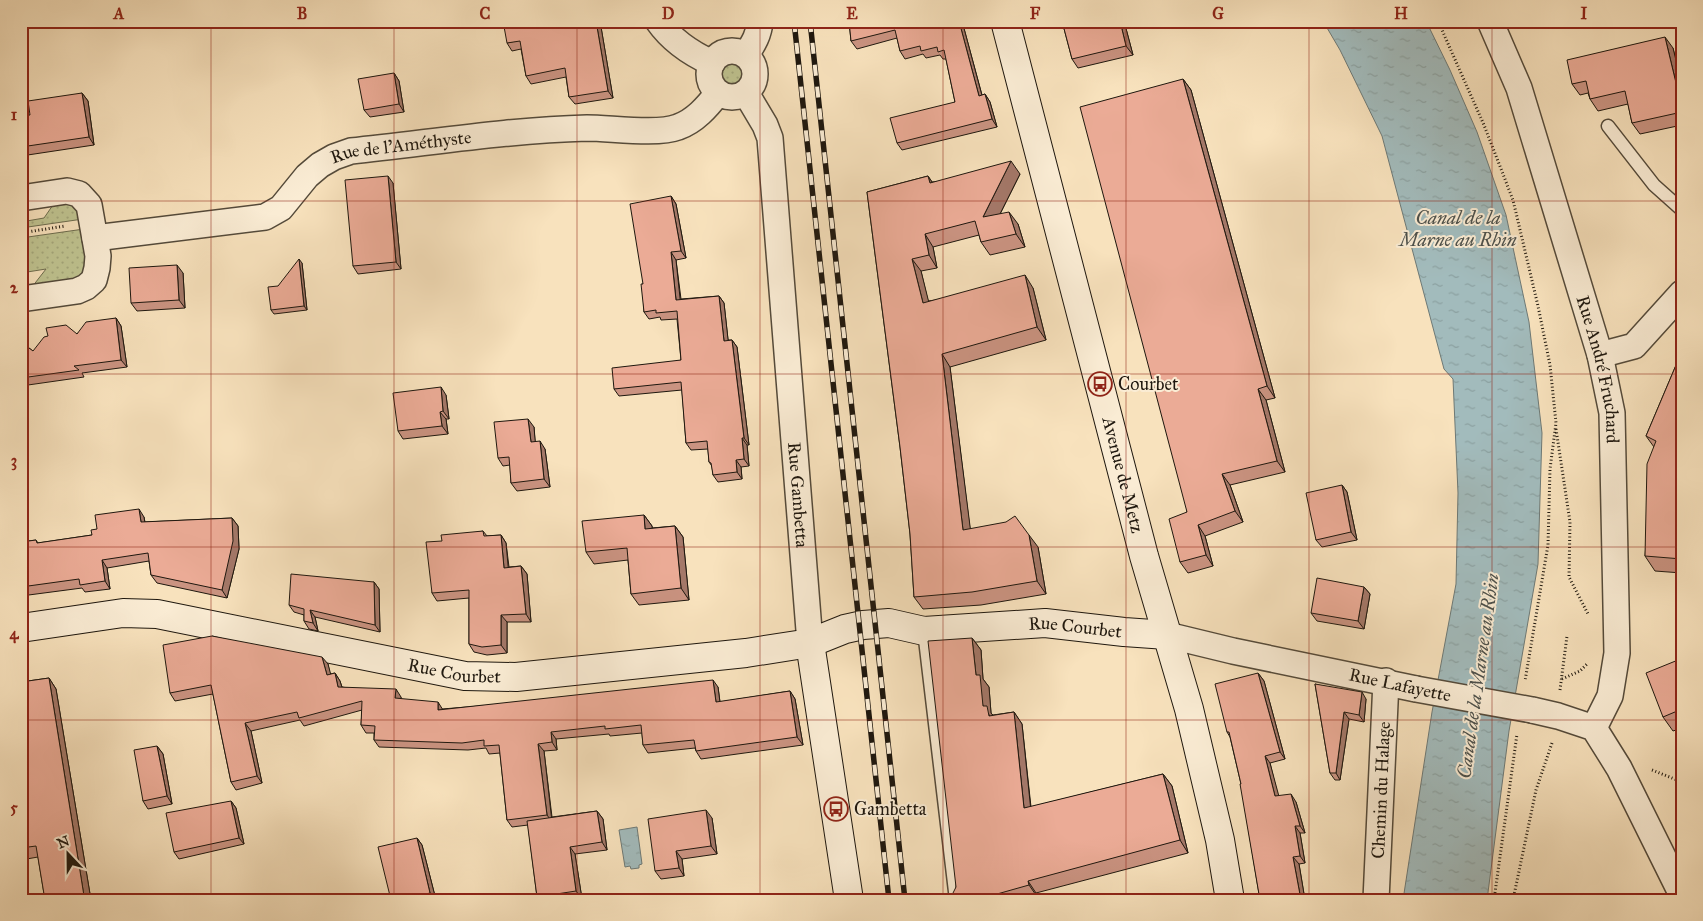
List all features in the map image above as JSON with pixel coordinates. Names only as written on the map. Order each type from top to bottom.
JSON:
[{"type":"street","points":[[658,21],[674,40],[684,48],[712,63]]},
{"type":"street","points":[[746,55],[756,40],[760,21]]},
{"type":"street","name":"Avenue de Metz","points":[[1005,21],[1144,556],[1196,735],[1220,840],[1230,900]]},
{"type":"street","name":"Rue André Fruchard","points":[[1490,21],[1519,88],[1600,356],[1612,413],[1617,653],[1610,696],[1594,728]]},
{"type":"street","points":[[727,51],[737,51],[746,55],[753,64],[756,74],[753,85],[746,93],[737,97],[727,97],[718,93],[711,84],[708,73],[712,63],[718,55],[727,51]]},
{"type":"street","name":"Rue de l'Améthyste","points":[[94,230],[265,217],[281,208],[307,176],[320,165],[334,157],[351,152],[507,134],[587,128],[671,129],[689,122],[718,93]]},
{"type":"street","name":"Rue Gambetta","points":[[746,93],[765,125],[770,138],[810,643],[849,900]]},
{"type":"street","points":[[21,198],[67,191],[79,194],[89,205],[94,230],[97,268],[94,280],[86,288],[21,300]]},
{"type":"street","points":[[1600,356],[1634,346],[1682,293]]},
{"type":"street","name":"Rue Courbet","points":[[21,628],[123,614],[157,614],[465,676],[516,677],[737,654],[810,643],[845,629],[863,625],[889,623],[924,630],[1045,623],[1167,635]]},
{"type":"street","name":"Rue Lafayette","points":[[1167,635],[1233,651],[1386,681],[1416,689],[1558,716],[1594,728]]},
{"type":"street","name":"Chemin du Halage","points":[[1376,900],[1386,681]]},
{"type":"street","points":[[1594,728],[1620,768],[1682,895]]},
{"type":"lane","points":[[1608,126],[1654,185],[1682,210]]},
{"type":"lane","points":[[924,630],[956,900]]},
{"type":"path","points":[[1438,21],[1484,125],[1513,200],[1550,365],[1570,522],[1569,577],[1588,615]]},
{"type":"path","points":[[21,233],[94,230]]},
{"type":"path","points":[[1494,900],[1525,709],[1548,545],[1550,469],[1556,423]]},
{"type":"path","points":[[1513,900],[1536,790],[1551,745],[1558,716],[1567,636]]},
{"type":"path","points":[[1562,679],[1580,670]]},
{"type":"path","points":[[1652,770],[1682,782]]},
{"type":"green space","points":[[732,55],[746,60],[751,74],[746,88],[732,93],[718,88],[713,74],[718,60]]},
{"type":"green space","points":[[73,201],[83,219],[21,228],[21,222],[44,218],[55,202]]},
{"type":"green space","points":[[84,229],[91,270],[78,281],[32,287],[46,269],[21,273],[21,238]]},
{"type":"water","name":"Canal de la Marne au Rhin","points":[[1323,21],[1426,21],[1477,132],[1506,215],[1529,322],[1542,433],[1538,564],[1509,731],[1487,900],[1403,900],[1432,712],[1456,584],[1458,493],[1453,379],[1444,369],[1382,136],[1340,50]]},
{"type":"water","points":[[637,827],[642,864],[639,865],[639,868],[631,869],[630,866],[625,867],[619,830]]},
{"type":"building","points":[[503,21],[596,21],[608,91],[569,97],[565,68],[526,76],[520,41],[507,43]]},
{"type":"building","points":[[849,21],[959,21],[979,96],[985,94],[992,119],[897,143],[890,118],[955,102],[944,50],[938,52],[937,47],[921,51],[920,46],[900,51],[895,30],[851,41]]},
{"type":"building","points":[[1062,21],[1120,21],[1126,46],[1072,59]]},
{"type":"building","points":[[1665,37],[1682,112],[1632,123],[1625,91],[1590,99],[1586,81],[1572,84],[1567,60]]},
{"type":"building","points":[[394,73],[399,104],[364,110],[358,79]]},
{"type":"building","points":[[1183,79],[1267,386],[1258,389],[1277,461],[1222,474],[1235,511],[1198,525],[1206,555],[1180,562],[1169,519],[1187,512],[1080,107]]},
{"type":"building","points":[[82,93],[89,137],[21,147],[21,116],[30,115],[28,101]]},
{"type":"building","points":[[1011,161],[983,217],[1009,212],[1016,234],[981,242],[975,221],[925,234],[929,255],[912,259],[923,303],[1025,275],[1037,327],[942,354],[963,530],[1006,522],[1015,516],[1029,535],[1037,581],[972,592],[914,597],[910,534],[900,447],[867,192],[928,176],[930,183]]},
{"type":"building","points":[[388,176],[396,262],[353,266],[345,180]]},
{"type":"building","points":[[671,196],[681,251],[671,252],[676,300],[719,296],[724,341],[732,340],[744,438],[742,438],[744,459],[736,460],[737,472],[713,475],[711,463],[709,462],[707,441],[686,443],[681,382],[614,389],[612,368],[681,360],[677,311],[656,313],[656,310],[644,312],[641,284],[643,284],[630,204]]},
{"type":"building","points":[[299,259],[304,306],[271,310],[268,287],[278,286]]},
{"type":"building","points":[[177,265],[179,300],[131,303],[129,268]]},
{"type":"building","points":[[116,318],[121,360],[74,366],[79,370],[21,378],[21,342],[33,351],[44,337],[48,336],[46,328],[66,325],[77,334],[86,322]]},
{"type":"building","points":[[1682,351],[1682,559],[1645,556],[1647,464],[1656,441],[1646,436]]},
{"type":"building","points":[[441,387],[443,411],[440,412],[442,426],[398,431],[393,393]]},
{"type":"building","points":[[528,419],[531,442],[540,441],[544,479],[511,483],[509,457],[498,458],[494,422]]},
{"type":"building","points":[[1342,485],[1351,532],[1316,540],[1306,493]]},
{"type":"building","points":[[139,509],[141,522],[232,518],[233,541],[222,590],[151,575],[148,553],[102,560],[105,581],[80,585],[79,579],[21,587],[21,542],[36,540],[37,543],[92,535],[91,530],[97,529],[95,515]]},
{"type":"building","points":[[644,515],[645,529],[675,526],[681,588],[631,594],[627,548],[586,552],[582,521]]},
{"type":"building","points":[[483,531],[484,536],[501,535],[504,568],[521,566],[526,614],[501,615],[501,645],[482,647],[469,644],[469,590],[432,593],[426,542],[442,541],[441,535]]},
{"type":"building","points":[[291,574],[374,582],[375,625],[310,610],[313,623],[304,621],[304,609],[289,605]]},
{"type":"building","points":[[1317,578],[1364,587],[1358,621],[1311,613]]},
{"type":"building","points":[[212,636],[322,657],[327,675],[335,673],[338,687],[396,689],[395,698],[438,702],[438,710],[713,680],[716,702],[790,691],[797,737],[696,751],[694,740],[643,745],[641,725],[605,729],[605,726],[551,732],[552,742],[538,744],[547,815],[507,820],[499,745],[484,746],[484,740],[462,743],[374,740],[375,726],[361,725],[362,701],[299,718],[297,712],[245,723],[257,776],[231,782],[211,685],[170,693],[163,645]]},
{"type":"building","points":[[972,638],[976,675],[980,675],[983,706],[987,706],[989,716],[1014,712],[1024,808],[1163,774],[1180,840],[1028,881],[1029,885],[990,896],[991,900],[954,900],[953,893],[956,887],[928,641]]},
{"type":"building","points":[[1678,660],[1682,668],[1682,709],[1663,717],[1646,673]]},
{"type":"building","points":[[1258,673],[1280,752],[1265,756],[1275,796],[1291,794],[1300,826],[1295,826],[1300,856],[1293,857],[1301,900],[1260,900],[1241,784],[1215,684]]},
{"type":"building","points":[[49,678],[84,896],[61,900],[45,900],[36,846],[21,848],[21,682]]},
{"type":"building","points":[[1315,684],[1362,692],[1359,715],[1344,712],[1336,773],[1330,773]]},
{"type":"building","points":[[157,746],[167,796],[143,801],[134,750]]},
{"type":"building","points":[[231,801],[239,838],[174,852],[166,813]]},
{"type":"building","points":[[706,810],[711,846],[676,851],[679,868],[655,871],[648,819]]},
{"type":"building","points":[[597,811],[602,842],[570,847],[576,891],[537,897],[527,821]]},
{"type":"building","points":[[417,838],[430,893],[403,900],[391,900],[378,847]]},
{"type":"railway","points":[[794,21],[889,900]]},
{"type":"railway","points":[[810,21],[905,900]]},
{"type":"place","name":"Courbet","points":[[1100,384]]},
{"type":"place","name":"Gambetta","points":[[836,809]]}]
